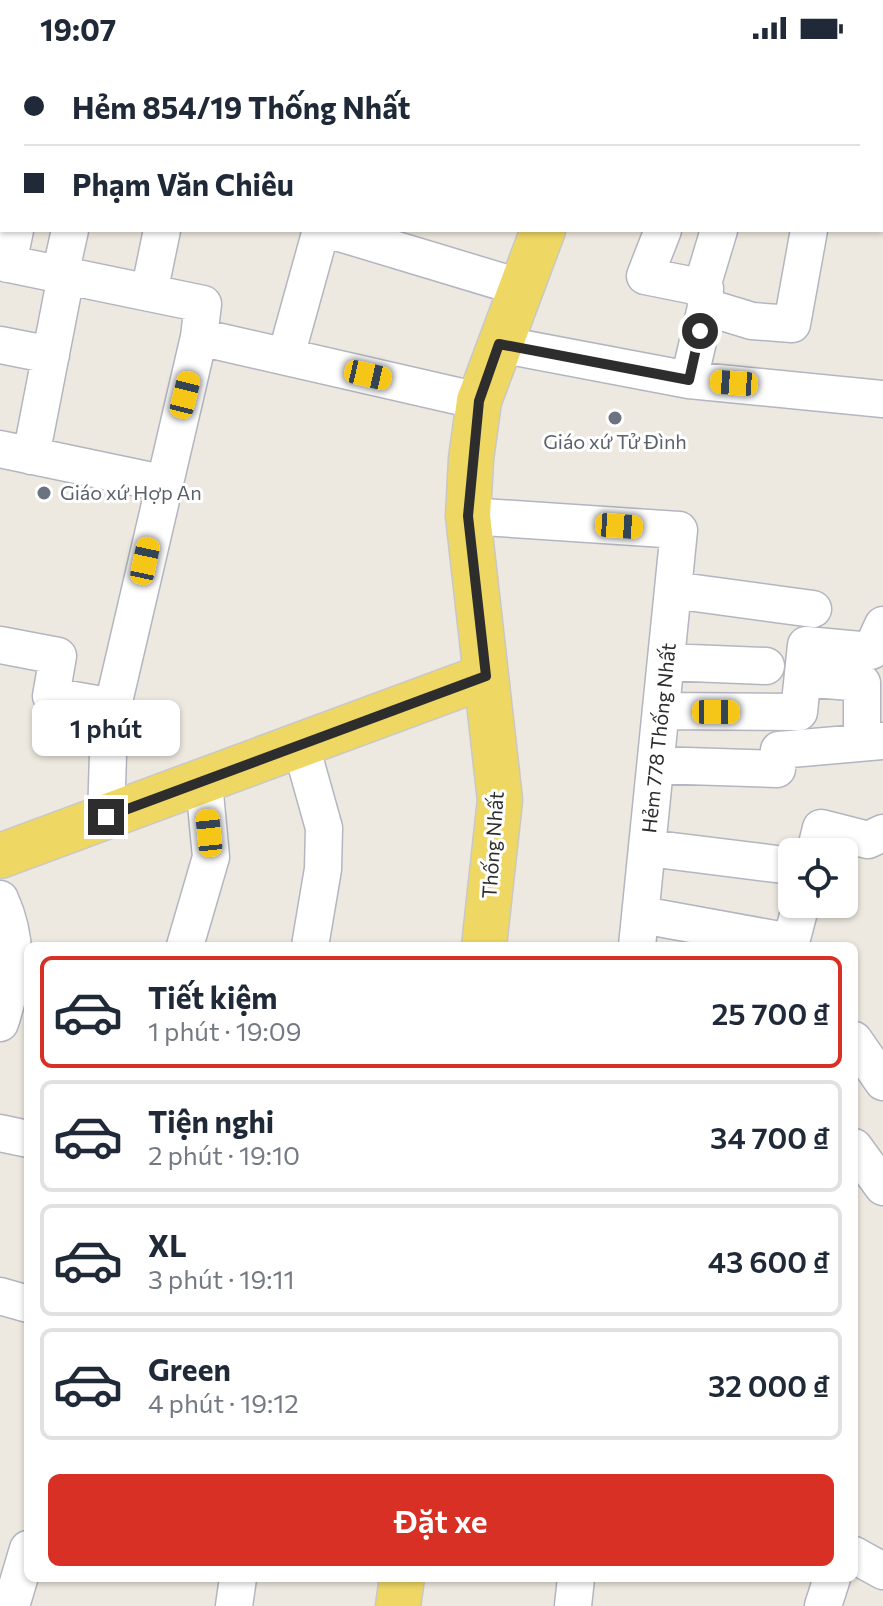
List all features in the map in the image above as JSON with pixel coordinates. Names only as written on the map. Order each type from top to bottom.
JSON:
[{"type":"main road","name":"Thống Nhất","points":[[484,942],[500,800],[468,516],[479,401],[519,287],[542,232]]},
{"type":"main road","points":[[0,856],[486,676]]},
{"type":"main road","points":[[398,1606],[401,1582]]},
{"type":"street","points":[[70,232],[51,355],[16,452],[162,483]]},
{"type":"street","points":[[149,293],[162,232]]},
{"type":"street","points":[[278,354],[294,232]]},
{"type":"street","points":[[278,354],[320,232]]},
{"type":"street","points":[[337,232],[519,287]]},
{"type":"street","points":[[662,232],[645,276],[705,297],[752,321],[792,324],[809,232]]},
{"type":"street","points":[[689,380],[719,232]]},
{"type":"street","points":[[8,252],[63,275],[203,304],[199,337],[162,483],[113,707],[106,817]]},
{"type":"street","points":[[199,337],[479,401]]},
{"type":"street","points":[[499,344],[689,380],[883,399]]},
{"type":"street","points":[[0,345],[51,355]]},
{"type":"street","name":"Hẻm 778 Thống Nhất","points":[[468,516],[679,530],[639,930]]},
{"type":"street","points":[[673,590],[813,609]]},
{"type":"street","points":[[661,711],[799,712],[806,645],[871,651],[883,625]]},
{"type":"street","points":[[0,645],[58,656],[51,696],[113,707]]},
{"type":"street","points":[[666,662],[766,666]]},
{"type":"street","points":[[656,765],[777,769],[779,750],[872,741],[862,683],[803,678]]},
{"type":"street","points":[[301,746],[324,828],[323,869],[311,942]]},
{"type":"street","points":[[186,942],[211,857],[204,783]]},
{"type":"street","points":[[818,838],[821,828],[868,840],[883,833]]},
{"type":"street","points":[[648,848],[778,864]]},
{"type":"street","points":[[0,899],[15,941],[12,1008]]},
{"type":"street","points":[[791,942],[797,918]]},
{"type":"street","points":[[639,930],[786,942]]},
{"type":"street","points":[[0,1133],[24,1138]]},
{"type":"street","points":[[858,1153],[883,1187]]},
{"type":"street","points":[[0,1296],[24,1303]]},
{"type":"street","points":[[858,1557],[883,1571]]},
{"type":"street","points":[[11,1606],[24,1562]]},
{"type":"street","points":[[234,1606],[237,1582]]},
{"type":"street","points":[[573,1606],[576,1582]]},
{"type":"street","points":[[823,1606],[831,1582]]},
{"type":"place","name":"Giáo xứ Tử Đình","points":[[615,418]]},
{"type":"place","name":"Giáo xứ Hợp An","points":[[44,493]]},
{"type":"route","points":[[106,817],[486,676],[468,516],[471,459],[479,401],[499,344],[689,380],[700,331]]}]
